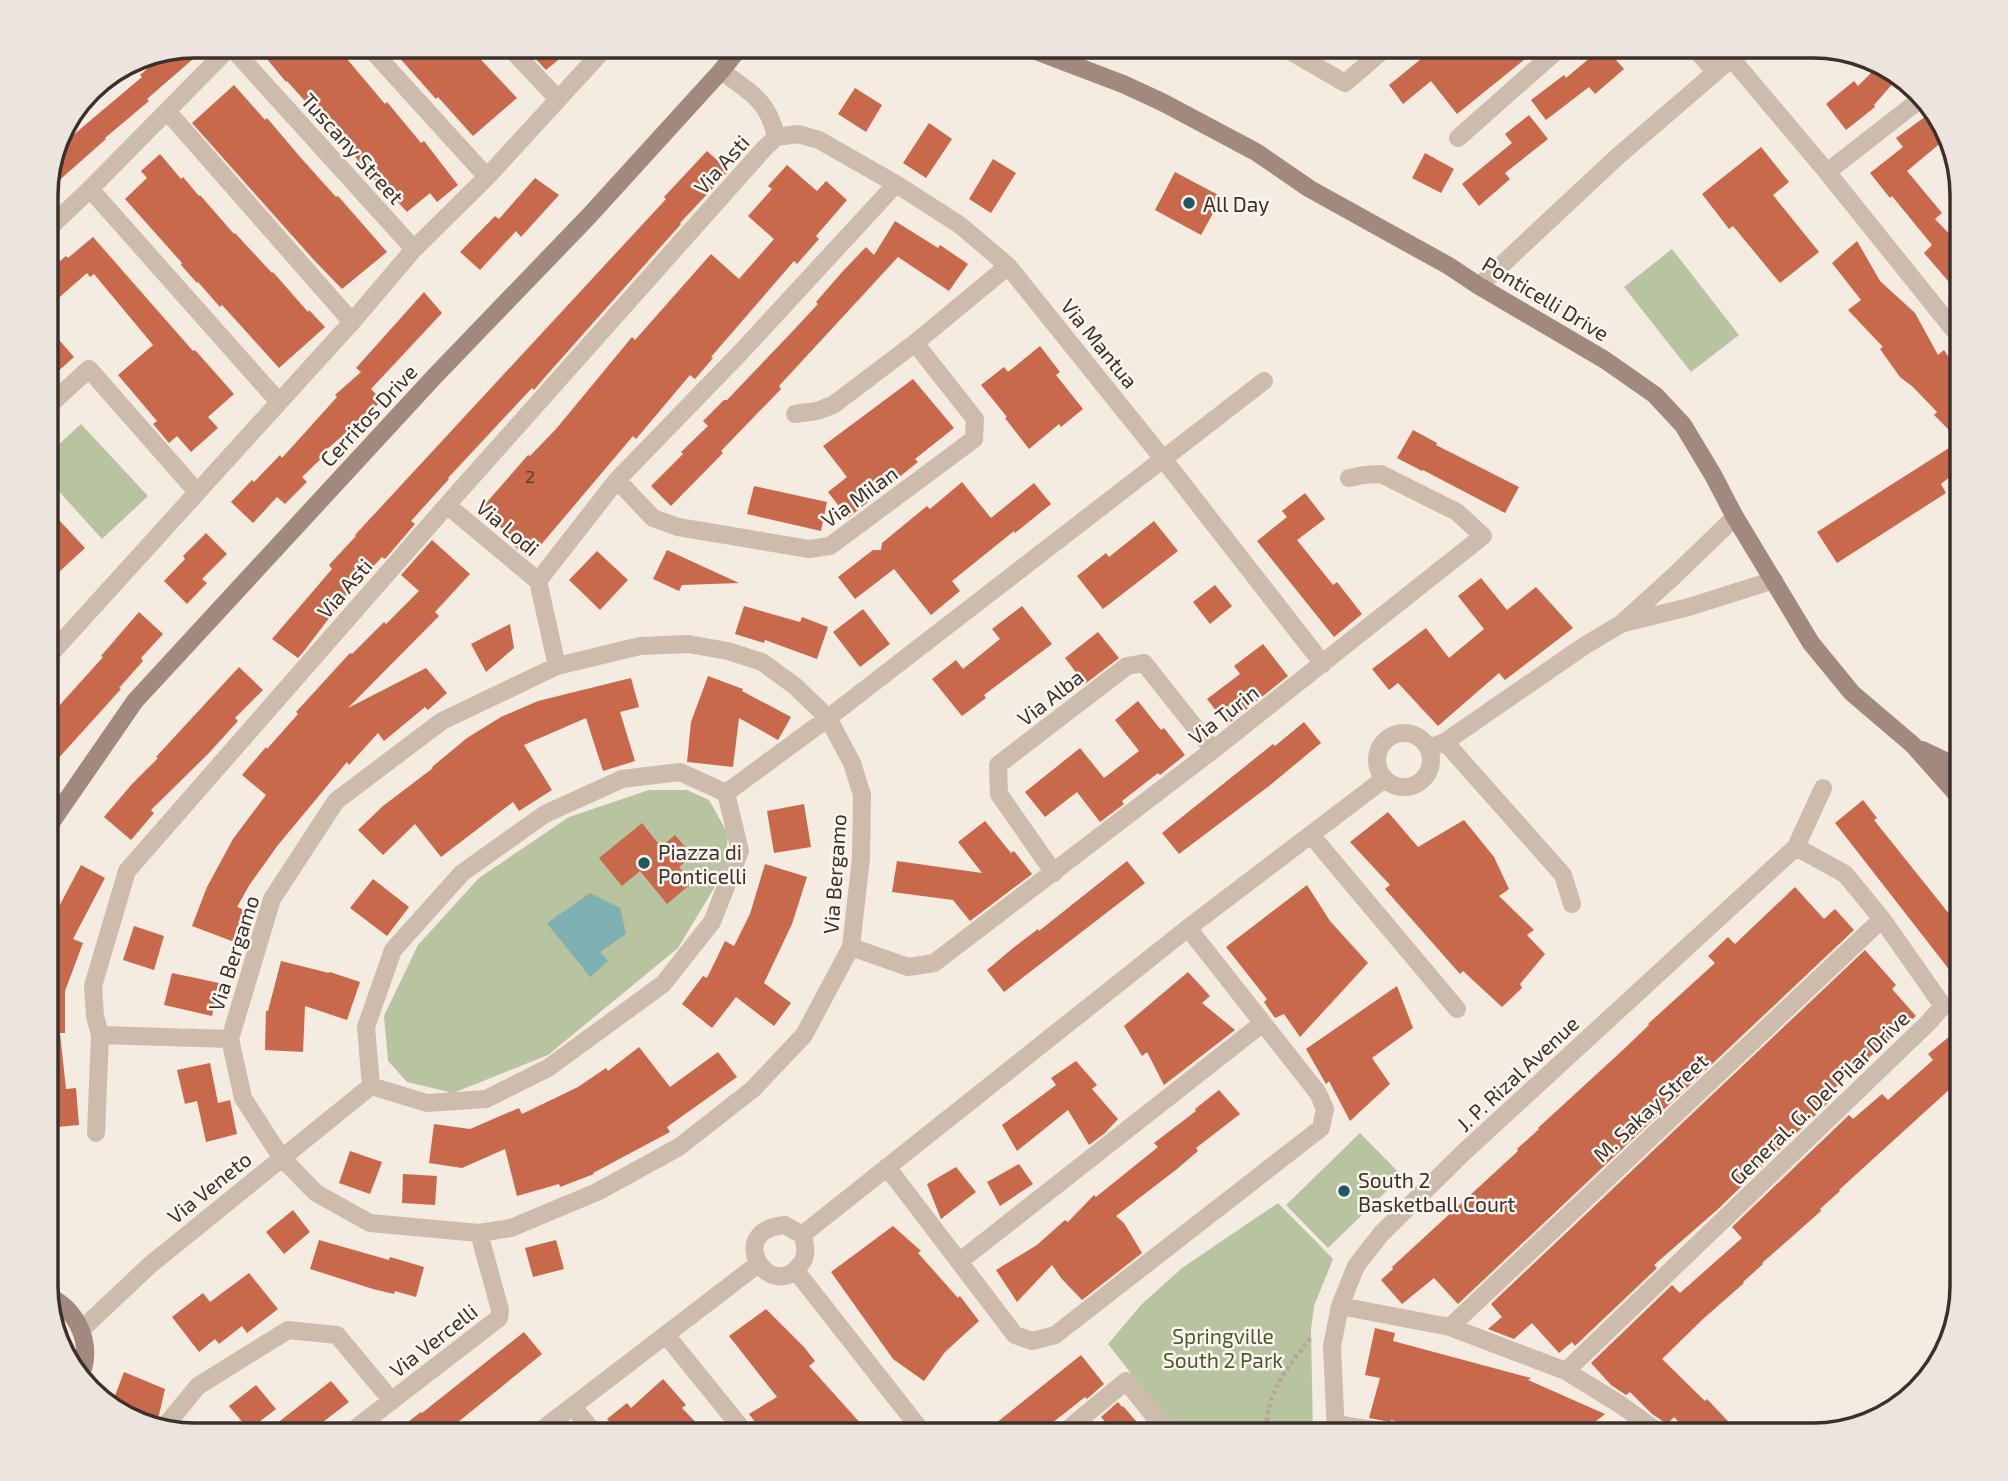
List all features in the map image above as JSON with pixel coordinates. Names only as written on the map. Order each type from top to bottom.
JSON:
[{"type":"street","points":[[58,220],[219,58]]},
{"type":"street","name":"Tuscany Street","points":[[242,58],[414,249]]},
{"type":"street","points":[[379,58],[487,177]]},
{"type":"street","points":[[519,58],[558,99]]},
{"type":"street","points":[[58,646],[352,322],[414,249],[487,177],[596,58]]},
{"type":"street","name":"Cerritos Drive","points":[[58,813],[135,701],[434,377],[589,216],[732,58]]},
{"type":"street","name":"Ponticelli Drive","points":[[1074,58],[1256,152],[1310,189],[1449,266],[1605,360],[1656,396],[1683,425],[1811,643],[1852,692],[1913,745],[1950,787]]},
{"type":"street","points":[[1302,58],[1345,83],[1374,58]]},
{"type":"street","points":[[1458,138],[1548,58]]},
{"type":"street","points":[[1703,58],[1715,72]]},
{"type":"street","points":[[1479,286],[1617,157],[1731,58],[1828,172],[1950,325]]},
{"type":"street","points":[[722,71],[763,104],[773,121],[776,138]]},
{"type":"street","points":[[1828,172],[1915,103]]},
{"type":"street","points":[[167,111],[352,322]]},
{"type":"street","name":"Via Mantua","points":[[776,138],[798,134],[819,140],[960,225],[1008,267],[1164,460],[1323,664]]},
{"type":"street","name":"Via Asti","points":[[96,1133],[100,1035],[95,1016],[93,986],[127,871],[447,505],[776,138]]},
{"type":"street","points":[[538,581],[617,480],[741,352],[896,184]]},
{"type":"street","points":[[90,189],[279,402]]},
{"type":"street","points":[[795,414],[817,411],[833,405],[1008,267]]},
{"type":"street","name":"Via Milan","points":[[617,480],[653,518],[678,527],[809,549],[830,546],[974,439],[975,419],[915,343]]},
{"type":"street","points":[[58,397],[89,369],[197,492]]},
{"type":"street","points":[[726,793],[828,718],[1264,381]]},
{"type":"street","name":"Via Turin","points":[[851,947],[908,967],[934,963],[1213,750],[1483,536],[1457,512],[1381,474],[1349,478]]},
{"type":"street","name":"Via Lodi","points":[[447,505],[538,581],[557,666]]},
{"type":"street","points":[[1572,904],[1563,875],[1437,745],[1411,733],[1400,733],[1389,737],[1380,746],[1378,769],[1384,779],[1395,786],[1407,787],[1419,782],[1428,773],[1437,745],[1621,624],[1735,517]]},
{"type":"street","points":[[1621,624],[1689,607],[1774,580]]},
{"type":"street","name":"Via Bergamo","points":[[688,644],[728,651],[762,662],[795,686],[828,718],[852,763],[862,795],[861,858],[851,947],[804,1035],[753,1089],[679,1147],[597,1192],[511,1228],[479,1233],[370,1223],[316,1193],[281,1157],[243,1098],[230,1039],[272,899],[336,801],[442,721],[557,666],[640,646],[688,644]]},
{"type":"street","name":"Via Alba","points":[[1054,873],[999,794],[999,765],[1127,666],[1144,663],[1213,750]]},
{"type":"street","name":"Ponticelli Drive","points":[[1913,745],[1950,763]]},
{"type":"street","points":[[680,772],[726,793],[740,851],[712,922],[663,984],[548,1068],[486,1099],[427,1103],[371,1086],[366,1027],[393,950],[462,873],[545,814],[622,779],[680,772]]},
{"type":"street","points":[[802,1235],[1188,928],[1384,779]]},
{"type":"street","name":"J. P. Rizal Avenue","points":[[1335,1423],[1332,1346],[1340,1306],[1356,1266],[1381,1234],[1463,1153],[1796,847],[1823,788]]},
{"type":"street","points":[[1311,835],[1457,1009]]},
{"type":"street","name":"General. G. Del Pilar Drive","points":[[1566,1371],[1943,1006],[1882,919],[1845,874],[1796,847]]},
{"type":"street","name":"M. Sakay Street","points":[[1450,1327],[1882,919]]},
{"type":"street","points":[[887,1167],[1015,1335],[1032,1341],[1055,1335],[1321,1128],[1325,1109],[1318,1093],[1188,928]]},
{"type":"street","points":[[960,1261],[1263,1023]]},
{"type":"street","points":[[100,1035],[230,1039]]},
{"type":"street","name":"Via Veneto","points":[[81,1330],[150,1265],[371,1086]]},
{"type":"street","points":[[785,1225],[802,1235],[806,1245],[805,1260],[796,1271],[782,1276],[768,1274],[758,1264],[754,1250],[759,1236],[771,1226],[785,1225]]},
{"type":"street","name":"Via Vercelli","points":[[364,1423],[499,1318],[500,1310],[479,1233]]},
{"type":"street","points":[[551,1423],[758,1264]]},
{"type":"street","points":[[796,1271],[914,1423]]},
{"type":"street","points":[[59,1301],[71,1312],[81,1330],[86,1349],[83,1366]]},
{"type":"street","points":[[1340,1306],[1450,1327],[1566,1371],[1645,1423]]},
{"type":"street","name":"Via Vercelli","points":[[169,1421],[198,1386],[288,1330],[337,1335],[392,1401]]},
{"type":"street","points":[[666,1335],[737,1423]]},
{"type":"street","points":[[1076,1423],[1126,1381],[1159,1423]]},
{"type":"street","points":[[573,1406],[586,1423]]},
{"type":"path","points":[[1266,1423],[1268,1408],[1280,1383],[1310,1338],[1340,1306]]},
{"type":"green space","points":[[1672,249],[1739,335],[1691,372],[1624,287]]},
{"type":"green space","points":[[81,424],[148,496],[102,539],[58,490],[58,445]]},
{"type":"green space","points":[[649,790],[687,790],[709,800],[728,834],[725,870],[678,948],[548,1055],[453,1093],[407,1082],[388,1061],[384,1016],[418,945],[479,878],[569,817]]},
{"type":"green space","name":"South 2 Basketball Court","points":[[1360,1133],[1402,1176],[1328,1248],[1286,1205]]},
{"type":"green space","name":"Springville South 2 Park","points":[[1278,1203],[1333,1259],[1314,1306],[1311,1329],[1313,1423],[1170,1423],[1108,1344],[1141,1305],[1182,1268]]},
{"type":"water","points":[[590,893],[620,908],[626,934],[600,952],[608,961],[590,977],[547,923]]},
{"type":"building","points":[[194,58],[58,181],[62,159],[70,138],[142,77],[140,75],[152,64]]},
{"type":"building","points":[[346,58],[421,143],[424,141],[458,185],[437,202],[430,193],[407,212],[377,179],[375,181],[324,119],[322,120],[267,59]]},
{"type":"building","points":[[400,58],[479,58],[517,98],[473,136],[438,97],[436,99]]},
{"type":"building","points":[[535,58],[560,58],[546,70]]},
{"type":"building","points":[[1422,58],[1526,58],[1457,114],[1431,81],[1403,104],[1389,85]]},
{"type":"building","points":[[1590,58],[1614,58],[1624,69],[1595,94],[1589,87],[1546,120],[1531,100],[1564,75],[1566,78]]},
{"type":"building","points":[[1873,71],[1893,83],[1875,107],[1846,130],[1826,104],[1854,81],[1858,86]]},
{"type":"building","points":[[234,85],[387,252],[342,289],[192,123]]},
{"type":"building","points":[[855,88],[882,105],[866,132],[838,114]]},
{"type":"building","points":[[1529,115],[1548,139],[1505,173],[1510,179],[1479,206],[1462,184],[1512,143],[1505,134]]},
{"type":"building","points":[[1926,116],[1940,143],[1907,171],[1942,213],[1935,219],[1950,235],[1950,283],[1924,253],[1932,245],[1870,173],[1903,147],[1896,138]]},
{"type":"building","points":[[929,123],[952,139],[926,178],[903,163]]},
{"type":"building","points":[[1761,147],[1789,182],[1773,195],[1819,252],[1780,283],[1733,226],[1729,229],[1702,194]]},
{"type":"building","points":[[707,151],[729,171],[534,390],[532,388],[448,478],[411,521],[415,524],[385,559],[382,557],[349,592],[298,658],[272,639],[332,569],[329,565],[355,535],[666,199],[664,197]]},
{"type":"building","points":[[1425,153],[1454,169],[1441,193],[1412,178]]},
{"type":"building","points":[[160,154],[325,327],[279,368],[222,305],[220,307],[197,283],[125,199],[147,178],[141,171]]},
{"type":"building","points":[[993,159],[1016,173],[991,213],[969,199]]},
{"type":"building","points":[[787,165],[817,191],[826,181],[847,200],[816,236],[819,239],[797,264],[794,261],[695,379],[690,375],[636,439],[633,436],[529,559],[506,539],[510,535],[480,510],[528,455],[556,429],[632,337],[635,340],[711,254],[739,279],[774,239],[748,216],[772,189],[768,186]]},
{"type":"building","name":"All Day","points":[[1175,172],[1222,197],[1201,235],[1155,210]]},
{"type":"building","points":[[535,178],[559,195],[521,237],[516,231],[480,270],[460,252],[495,216],[499,219]]},
{"type":"building","points":[[895,221],[938,248],[940,245],[968,264],[949,291],[898,257],[779,386],[781,389],[721,451],[723,453],[671,506],[651,486],[708,426],[703,421],[727,400],[790,334],[866,247],[874,255]]},
{"type":"building","points":[[93,237],[234,394],[208,417],[218,428],[191,452],[177,436],[169,443],[153,424],[157,421],[118,375],[153,345],[94,274],[90,277],[87,273],[58,298],[58,263],[66,256],[68,258]]},
{"type":"building","points":[[1857,241],[1880,281],[1915,313],[1938,355],[1944,350],[1950,359],[1950,431],[1934,415],[1937,412],[1900,377],[1880,349],[1883,347],[1848,310],[1861,300],[1832,263]]},
{"type":"building","points":[[424,292],[442,313],[371,389],[382,400],[362,421],[326,450],[328,452],[302,477],[307,482],[285,504],[277,497],[253,523],[231,502],[280,455],[282,458],[337,397],[335,395],[361,372],[356,368]]},
{"type":"building","points":[[58,339],[74,357],[58,371]]},
{"type":"building","points":[[1040,346],[1060,372],[1056,375],[1083,409],[1061,427],[1059,424],[1029,449],[981,385],[1004,367],[1008,372]]},
{"type":"building","points":[[913,379],[954,428],[915,459],[918,462],[848,518],[828,492],[847,477],[823,446]]},
{"type":"building","points":[[1413,430],[1437,443],[1436,445],[1519,487],[1505,513],[1397,458]]},
{"type":"building","points":[[1950,447],[1950,477],[1941,484],[1946,493],[1837,563],[1817,532]]},
{"type":"building","points":[[962,482],[991,518],[1034,483],[1051,504],[952,581],[960,591],[931,615],[894,569],[855,599],[838,577],[873,550],[881,550],[882,543],[927,506],[930,509]]},
{"type":"building","points":[[754,486],[827,502],[821,531],[747,514]]},
{"type":"building","points":[[1305,493],[1325,519],[1297,540],[1333,585],[1337,582],[1362,614],[1334,637],[1257,541],[1287,517],[1282,511]]},
{"type":"building","points":[[58,521],[85,548],[58,573]]},
{"type":"building","points":[[1154,521],[1178,551],[1103,609],[1077,576],[1106,553],[1109,557]]},
{"type":"building","points":[[206,533],[227,554],[202,579],[207,583],[187,604],[164,581],[185,559],[183,556]]},
{"type":"building","points":[[432,540],[470,574],[435,612],[439,616],[348,708],[426,668],[447,693],[428,710],[425,707],[384,741],[378,733],[349,765],[347,762],[278,845],[250,884],[237,907],[250,912],[237,943],[192,926],[207,887],[233,839],[266,795],[242,775],[350,653],[384,622],[386,624],[419,591],[401,575]]},
{"type":"building","points":[[667,550],[739,583],[682,585],[679,591],[653,579]]},
{"type":"building","points":[[597,551],[628,580],[600,610],[569,580]]},
{"type":"building","points":[[1481,578],[1507,610],[1536,587],[1573,628],[1505,680],[1499,673],[1438,726],[1398,683],[1389,690],[1372,669],[1426,628],[1449,658],[1484,629],[1458,596]]},
{"type":"building","points":[[1215,585],[1232,606],[1210,624],[1193,602]]},
{"type":"building","points":[[744,606],[800,622],[802,617],[828,627],[817,659],[765,640],[764,643],[735,634]]},
{"type":"building","points":[[1022,606],[1052,644],[984,695],[986,698],[962,716],[932,679],[956,660],[963,669],[1000,639],[992,629]]},
{"type":"building","points":[[863,609],[890,644],[860,667],[833,632]]},
{"type":"building","points":[[139,612],[163,634],[141,658],[143,661],[119,688],[121,689],[58,759],[58,707],[103,657],[101,656]]},
{"type":"building","points":[[510,624],[514,648],[486,672],[471,644]]},
{"type":"building","points":[[1098,632],[1119,658],[1085,684],[1065,658]]},
{"type":"building","points":[[1263,644],[1288,676],[1227,725],[1207,699],[1240,674],[1234,666]]},
{"type":"building","points":[[239,667],[263,690],[235,718],[238,721],[208,754],[151,810],[154,813],[131,840],[104,817]]},
{"type":"building","points":[[708,676],[743,689],[742,691],[791,717],[778,740],[739,718],[733,767],[687,762],[691,722]]},
{"type":"building","points":[[631,678],[639,707],[620,712],[635,761],[603,771],[586,718],[524,745],[552,790],[519,811],[513,802],[441,857],[415,824],[383,855],[358,830],[383,806],[467,738],[501,717],[538,701]]},
{"type":"building","points":[[1138,701],[1185,755],[1122,801],[1124,804],[1100,822],[1077,792],[1045,817],[1025,792],[1080,748],[1104,778],[1139,751],[1115,720]]},
{"type":"building","points":[[1304,722],[1321,743],[1179,854],[1162,833]]},
{"type":"building","points":[[1863,800],[1877,818],[1874,820],[1950,915],[1950,971],[1835,823]]},
{"type":"building","points":[[804,804],[811,847],[774,853],[767,811]]},
{"type":"building","points":[[1388,812],[1418,847],[1464,820],[1494,857],[1509,889],[1499,896],[1534,930],[1527,935],[1545,954],[1520,984],[1522,988],[1502,1007],[1463,971],[1460,974],[1385,889],[1390,885],[1350,842]]},
{"type":"building","points":[[985,821],[1032,874],[970,921],[953,900],[892,892],[897,861],[982,873],[958,842]]},
{"type":"building","name":"Piazza di Ponticelli","points":[[642,823],[661,847],[675,835],[693,856],[679,867],[692,883],[667,904],[640,871],[622,886],[599,858]]},
{"type":"building","points":[[1127,861],[1145,883],[1004,992],[987,970]]},
{"type":"building","points":[[765,864],[807,877],[792,924],[764,983],[791,1003],[774,1026],[736,997],[712,1028],[682,1004],[703,976],[707,978],[725,941],[734,946],[750,914]]},
{"type":"building","points":[[81,865],[105,878],[73,939],[83,943],[65,991],[65,1033],[60,1033],[66,1089],[76,1088],[79,1125],[58,1127],[58,908]]},
{"type":"building","points":[[373,879],[409,907],[387,936],[350,908]]},
{"type":"building","points":[[1307,885],[1330,921],[1368,963],[1300,1037],[1284,1014],[1275,1018],[1264,1002],[1267,999],[1226,947]]},
{"type":"building","points":[[1795,887],[1824,919],[1835,909],[1854,930],[1458,1304],[1434,1278],[1402,1304],[1381,1280],[1392,1267],[1715,963],[1708,956],[1728,937],[1735,944]]},
{"type":"building","points":[[134,926],[164,936],[154,970],[123,960]]},
{"type":"building","points":[[1865,950],[1896,985],[1892,989],[1916,1016],[1830,1092],[1834,1097],[1717,1210],[1654,1265],[1657,1268],[1575,1346],[1572,1342],[1559,1353],[1532,1323],[1514,1339],[1488,1329],[1502,1317],[1491,1304]]},
{"type":"building","points":[[281,961],[360,982],[347,1020],[305,1006],[303,1052],[265,1050],[266,1011]]},
{"type":"building","points":[[1188,972],[1210,996],[1202,1003],[1235,1030],[1164,1085],[1147,1052],[1142,1056],[1124,1026]]},
{"type":"building","points":[[172,973],[219,983],[212,1016],[164,1005]]},
{"type":"building","points":[[1397,986],[1413,1028],[1372,1058],[1390,1084],[1350,1121],[1329,1081],[1326,1084],[1306,1049]]},
{"type":"building","points":[[1950,1036],[1950,1089],[1839,1190],[1821,1211],[1762,1263],[1662,1359],[1730,1423],[1680,1423],[1674,1417],[1666,1423],[1652,1414],[1630,1392],[1626,1395],[1611,1385],[1591,1363],[1672,1285],[1680,1293],[1742,1238],[1732,1227],[1849,1115],[1853,1119],[1882,1094],[1888,1100],[1933,1060],[1928,1054]]},
{"type":"building","points":[[639,1047],[670,1087],[718,1052],[737,1077],[667,1127],[670,1132],[594,1174],[560,1187],[559,1184],[517,1196],[505,1149],[462,1168],[429,1163],[434,1124],[470,1129],[519,1108],[522,1114],[578,1087],[606,1068],[608,1071]]},
{"type":"building","points":[[1076,1061],[1097,1085],[1092,1089],[1118,1119],[1089,1145],[1068,1110],[1017,1151],[1002,1125],[1056,1085],[1051,1078]]},
{"type":"building","points":[[210,1063],[218,1103],[230,1100],[237,1134],[206,1142],[197,1101],[185,1104],[177,1070]]},
{"type":"building","points":[[1219,1090],[1240,1114],[1196,1148],[1198,1151],[1177,1169],[1116,1216],[1124,1223],[1142,1253],[1082,1300],[1052,1265],[1017,1302],[996,1270],[1037,1245],[1065,1220],[1068,1222],[1094,1195],[1096,1197],[1158,1147],[1154,1143]]},
{"type":"building","points":[[350,1151],[382,1162],[370,1194],[339,1183]]},
{"type":"building","points":[[1019,1164],[1033,1184],[1000,1206],[987,1182]]},
{"type":"building","points":[[956,1167],[976,1192],[941,1219],[927,1184]]},
{"type":"building","points":[[403,1174],[437,1176],[435,1205],[402,1203]]},
{"type":"building","points":[[293,1210],[310,1232],[284,1254],[266,1232]]},
{"type":"building","points":[[893,1226],[921,1251],[918,1253],[958,1298],[960,1296],[979,1321],[945,1352],[924,1381],[893,1359],[831,1272]]},
{"type":"building","points":[[319,1240],[424,1267],[416,1297],[373,1289],[310,1269]]},
{"type":"building","points":[[556,1240],[564,1269],[533,1277],[525,1248]]},
{"type":"building","points":[[249,1273],[278,1309],[247,1333],[242,1326],[219,1344],[215,1339],[199,1352],[172,1317],[203,1293],[210,1302]]},
{"type":"building","points":[[766,1309],[804,1347],[815,1361],[809,1366],[860,1423],[756,1423],[749,1414],[777,1397],[729,1336]]},
{"type":"building","points":[[1375,1328],[1395,1333],[1393,1341],[1531,1378],[1528,1380],[1605,1414],[1597,1423],[1390,1422],[1369,1418],[1380,1378],[1365,1375]]},
{"type":"building","points":[[524,1332],[542,1354],[457,1423],[407,1423]]},
{"type":"building","points":[[1081,1355],[1104,1384],[1052,1423],[996,1423]]},
{"type":"building","points":[[124,1372],[165,1389],[157,1418],[114,1397]]},
{"type":"building","points":[[663,1379],[686,1405],[682,1408],[696,1423],[610,1423],[607,1419],[627,1403],[631,1408]]},
{"type":"building","points":[[331,1381],[349,1402],[322,1423],[277,1423]]},
{"type":"building","points":[[256,1385],[276,1409],[258,1423],[243,1423],[229,1406]]},
{"type":"building","points":[[1118,1402],[1138,1423],[1106,1423],[1101,1417]]},
{"type":"place","name":"All Day","points":[[1189,203]]},
{"type":"place","name":"Piazza di Ponticelli","points":[[644,863]]},
{"type":"place","name":"South 2 Basketball Court","points":[[1344,1191]]}]
